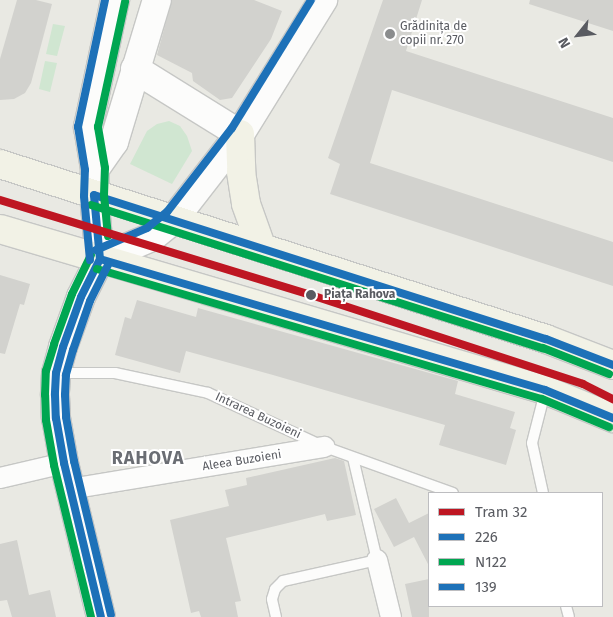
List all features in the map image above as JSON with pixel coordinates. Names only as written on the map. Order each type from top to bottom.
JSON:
[{"type":"main road","points":[[240,134],[241,172],[246,204],[261,246]]},
{"type":"main road","points":[[0,164],[94,182],[174,219],[546,338],[613,365]]},
{"type":"main road","points":[[0,229],[546,390],[613,418]]},
{"type":"street","points":[[101,617],[67,476],[56,418],[56,373],[81,296],[100,259],[88,127],[115,0]]},
{"type":"street","points":[[94,182],[114,142],[157,0]]},
{"type":"street","points":[[100,259],[152,237],[174,219],[240,134],[323,0]]},
{"type":"street","points":[[135,69],[240,134]]},
{"type":"street","name":"Aleea Buzoieni","points":[[0,478],[67,476],[325,447]]},
{"type":"street","points":[[377,560],[391,617]]},
{"type":"lane","name":"Intrarea Buzoieni","points":[[56,373],[115,373],[208,393],[325,447],[450,492]]},
{"type":"lane","points":[[543,492],[532,443],[546,390]]},
{"type":"lane","points":[[276,617],[272,599],[275,589],[284,581],[377,560],[353,458]]},
{"type":"green space","points":[[53,24],[65,26],[57,56],[46,54]]},
{"type":"green space","points":[[45,61],[57,63],[50,92],[39,89]]},
{"type":"green space","points":[[169,121],[180,126],[187,136],[192,151],[172,184],[130,164],[147,131],[157,124]]},
{"type":"green space","points":[[202,301],[458,378],[201,305]]},
{"type":"building","points":[[17,0],[36,0],[52,4],[31,83],[25,93],[14,99],[0,100],[0,59]]},
{"type":"building","points":[[172,0],[254,0],[282,11],[271,39],[232,98],[220,100],[193,81],[192,73],[157,55]]},
{"type":"building","points":[[383,0],[422,0],[406,51],[613,118],[613,162],[392,90],[370,163],[613,242],[613,286],[330,194],[340,164],[328,158]]},
{"type":"building","points":[[530,0],[613,0],[613,31],[529,4]]},
{"type":"building","points":[[0,275],[30,284],[24,305],[20,304],[5,354],[0,353]]},
{"type":"building","points":[[137,300],[196,317],[198,308],[458,381],[455,394],[515,412],[510,428],[516,430],[506,465],[439,445],[445,425],[273,375],[186,351],[180,373],[115,355],[125,317],[131,319]]},
{"type":"building","points":[[335,458],[344,461],[356,515],[327,521],[325,514],[226,538],[241,601],[235,602],[238,617],[201,617],[199,611],[191,613],[170,520],[229,506],[225,490],[247,485],[246,478]]},
{"type":"building","points":[[396,498],[409,523],[428,514],[428,564],[414,537],[394,547],[374,509]]},
{"type":"building","points":[[17,540],[29,595],[50,590],[56,617],[12,617],[7,600],[0,601],[0,544]]},
{"type":"building","points":[[428,579],[429,617],[412,617],[405,584]]},
{"type":"tram line","name":"32","points":[[0,200],[311,295],[583,384],[613,399]]},
{"type":"transit line","name":"139","points":[[90,260],[84,196],[85,170],[78,127],[105,0]]},
{"type":"transit line","name":"139","points":[[96,250],[147,228],[167,212],[232,128],[311,0]]},
{"type":"transit line","name":"N122","points":[[108,236],[104,195],[105,168],[98,127],[125,2]]},
{"type":"transit line","name":"226","points":[[100,259],[94,195],[546,339],[613,365]]},
{"type":"transit line","name":"N122","points":[[91,205],[543,348],[609,374]]},
{"type":"transit line","name":"N122","points":[[91,255],[72,294],[54,344],[46,371],[45,395],[46,420],[54,465],[91,617]]},
{"type":"transit line","name":"226","points":[[100,259],[545,390],[613,418]]},
{"type":"transit line","name":"226","points":[[100,259],[81,297],[63,347],[56,373],[55,395],[56,418],[64,463],[101,617]]},
{"type":"transit line","name":"139","points":[[109,263],[90,301],[73,350],[66,375],[65,395],[66,417],[74,461],[111,615]]},
{"type":"transit line","name":"N122","points":[[97,269],[542,399],[609,427]]},
{"type":"place","name":"Grădinița de copii nr. 270","points":[[390,34]]},
{"type":"place","name":"Piața Rahova","points":[[311,295]]},
{"type":"district","name":"RAHOVA","points":[[148,458]]}]
